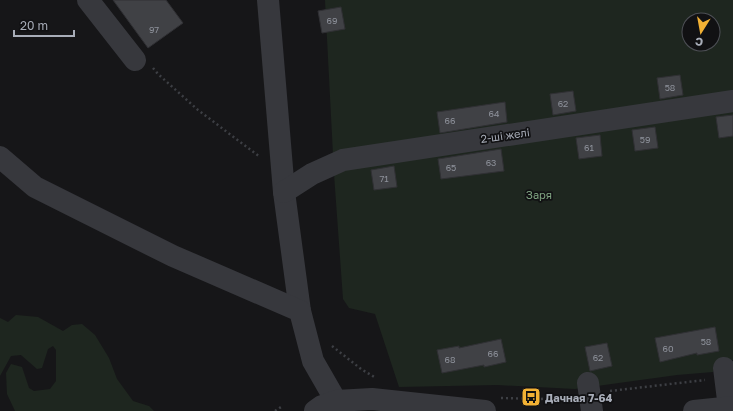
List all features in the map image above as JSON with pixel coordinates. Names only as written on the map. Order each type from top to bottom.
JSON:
[{"type":"street","points":[[88,0],[135,60]]},
{"type":"street","points":[[268,0],[283,183],[300,310],[313,361],[336,401]]},
{"type":"street","name":"2-ші желі","points":[[283,183],[312,174],[343,160],[733,101]]},
{"type":"street","points":[[0,157],[35,186],[173,256],[300,310]]},
{"type":"street","points":[[694,411],[731,407],[725,373]]},
{"type":"street","points":[[315,411],[322,406],[336,401],[372,399],[490,405]]},
{"type":"path","points":[[135,60],[144,58],[158,74],[198,110],[283,183]]},
{"type":"path","points":[[326,342],[361,369],[379,379]]},
{"type":"path","points":[[490,405],[541,399],[590,396],[725,373]]},
{"type":"path","points":[[275,411],[281,407]]},
{"type":"green space","name":"Заря","points":[[325,0],[733,0],[733,360],[718,362],[713,372],[677,375],[575,389],[497,385],[399,387],[375,314],[349,308],[343,299],[334,174]]},
{"type":"green space","points":[[16,315],[38,317],[63,331],[72,325],[82,324],[95,335],[109,358],[117,379],[133,401],[149,406],[154,411],[15,411],[7,394],[6,373],[11,364],[22,367],[29,388],[34,391],[50,389],[56,381],[56,350],[53,346],[48,349],[42,368],[37,369],[21,355],[11,356],[0,376],[0,318],[8,322]]},
{"type":"building","points":[[113,0],[166,0],[183,23],[148,48]]},
{"type":"building","points":[[341,7],[345,29],[322,33],[318,11]]},
{"type":"building","points":[[680,75],[683,95],[660,99],[657,78]]},
{"type":"building","points":[[573,91],[576,111],[553,115],[550,94]]},
{"type":"building","points":[[505,102],[507,122],[440,133],[437,112]]},
{"type":"building","points":[[733,115],[733,136],[719,138],[716,117]]},
{"type":"building","points":[[655,127],[658,148],[635,151],[632,130]]},
{"type":"building","points":[[600,135],[602,156],[579,159],[576,138]]},
{"type":"building","points":[[501,149],[504,171],[441,179],[438,159]]},
{"type":"building","points":[[394,166],[397,187],[374,190],[371,170]]},
{"type":"building","points":[[715,327],[719,351],[697,355],[697,353],[660,362],[655,338]]},
{"type":"building","points":[[501,339],[506,362],[484,367],[484,365],[442,373],[437,350],[459,346],[459,348]]},
{"type":"building","points":[[607,343],[612,366],[590,371],[585,347]]},
{"type":"place","name":"Дачная 7-64","points":[[531,397]]}]
